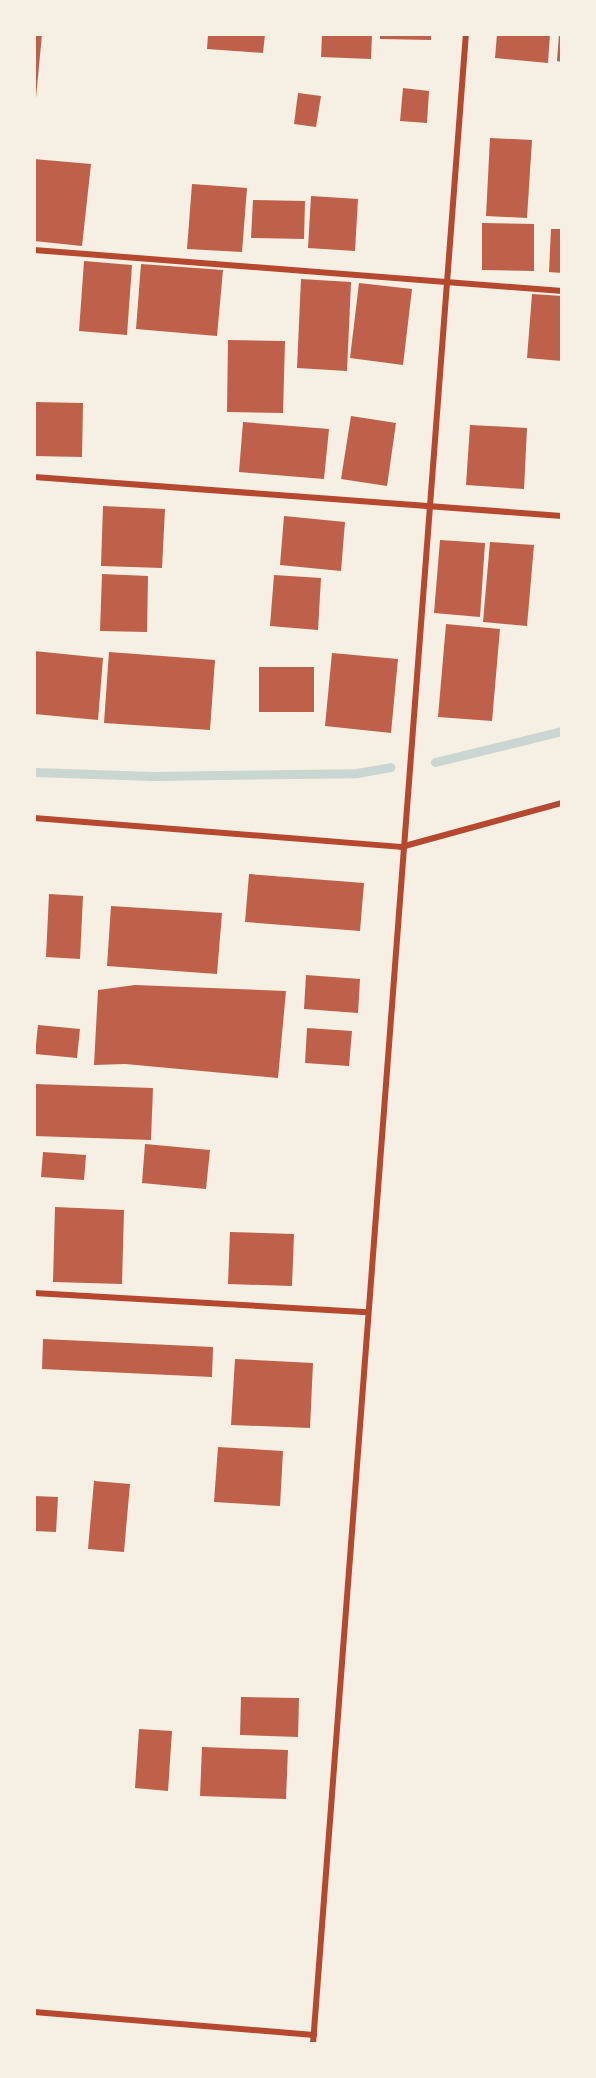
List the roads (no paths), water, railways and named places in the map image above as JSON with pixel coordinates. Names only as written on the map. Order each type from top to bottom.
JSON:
[{"type":"street","points":[[314,2043],[401,847],[448,282],[466,34]]},
{"type":"street","points":[[34,250],[561,291]]},
{"type":"street","points":[[34,477],[561,516]]},
{"type":"street","points":[[34,818],[401,847],[561,803]]},
{"type":"street","points":[[34,1293],[367,1312]]},
{"type":"street","points":[[34,2012],[314,2035]]},
{"type":"waterway","points":[[435,762],[562,731]]},
{"type":"waterway","points":[[34,772],[153,776],[357,773],[390,767]]}]
